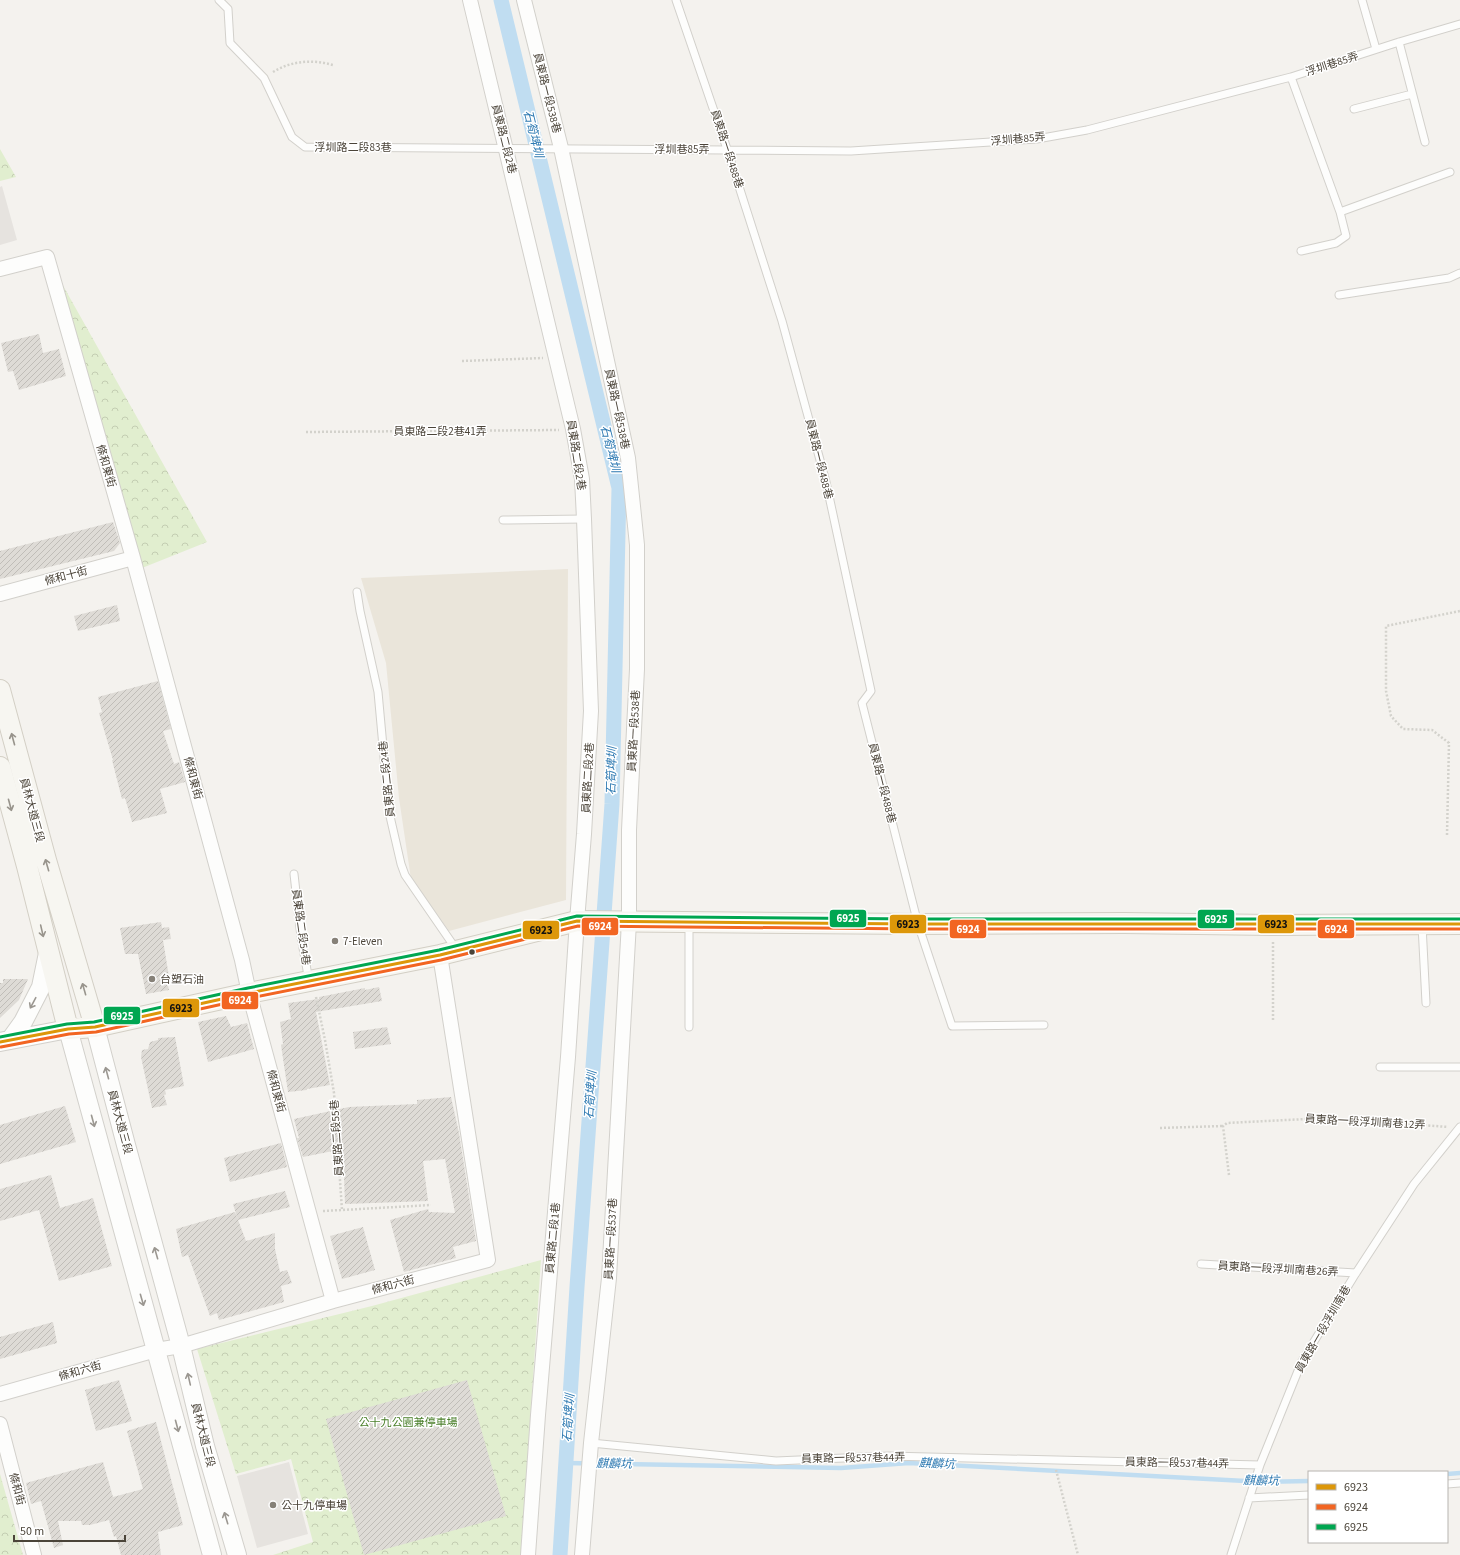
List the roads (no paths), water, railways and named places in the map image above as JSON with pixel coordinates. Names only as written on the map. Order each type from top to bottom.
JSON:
[{"type":"main road","name":"員林大道三段","points":[[0,690],[46,860],[95,1027]]},
{"type":"main road","name":"員林大道三段","points":[[0,767],[27,866],[68,1030]]},
{"type":"main road","points":[[68,1030],[95,1027],[249,993],[448,953],[577,921],[918,924],[1460,924]]},
{"type":"street","name":"員東路二段2巷","points":[[470,0],[557,358],[573,429],[582,479],[591,711],[577,921]]},
{"type":"street","name":"員東路一段538巷","points":[[524,0],[561,148],[628,458],[637,545],[637,669],[629,830],[629,922]]},
{"type":"street","name":"條和東街","points":[[0,269],[46,257],[133,558],[333,1301]]},
{"type":"street","name":"條和十街","points":[[0,594],[133,558]]},
{"type":"street","name":"員東路二段1巷","points":[[528,1555],[538,1407],[567,1065],[577,921]]},
{"type":"street","name":"員東路一段537巷","points":[[582,1555],[591,1443],[609,1278],[629,922]]},
{"type":"street","points":[[5,1041],[23,1022],[41,987],[48,952]]},
{"type":"street","name":"條和六街","points":[[0,1394],[156,1350],[181,1346],[333,1301],[488,1260],[448,953]]},
{"type":"street","name":"員林大道三段","points":[[95,1027],[181,1346],[205,1446],[237,1555]]},
{"type":"street","name":"員林大道三段","points":[[68,1030],[212,1555]]},
{"type":"street","points":[[5,1041],[68,1030]]},
{"type":"street","name":"條和街","points":[[0,1424],[34,1555]]},
{"type":"lane","name":"浮圳路二段83巷","points":[[219,0],[228,9],[230,43],[264,78],[292,137],[305,147],[561,148]]},
{"type":"lane","name":"員東路一段488巷","points":[[676,0],[727,149],[782,321],[826,482],[871,690],[862,703],[918,924],[952,1026],[1044,1025]]},
{"type":"lane","points":[[1362,0],[1376,50]]},
{"type":"lane","name":"浮圳巷85弄","points":[[561,148],[851,151],[1037,139],[1087,130],[1291,77],[1460,24]]},
{"type":"lane","points":[[1399,42],[1425,142]]},
{"type":"lane","points":[[1291,77],[1340,212],[1346,236],[1336,243],[1301,251]]},
{"type":"lane","points":[[1354,109],[1412,94]]},
{"type":"lane","points":[[1340,212],[1450,172]]},
{"type":"lane","points":[[1339,295],[1449,278],[1460,273]]},
{"type":"lane","points":[[503,520],[584,519]]},
{"type":"lane","name":"員東路二段24巷","points":[[357,592],[378,692],[389,812],[401,864],[405,875],[448,953]]},
{"type":"lane","name":"員東路二段54巷","points":[[294,874],[301,937],[309,981]]},
{"type":"lane","points":[[689,923],[689,1027]]},
{"type":"lane","points":[[1422,925],[1426,1003]]},
{"type":"lane","points":[[1380,1067],[1460,1067]]},
{"type":"lane","name":"員東路一段浮圳南巷","points":[[1231,1555],[1260,1465],[1302,1361],[1356,1273],[1414,1184],[1460,1127]]},
{"type":"lane","name":"員東路一段浮圳南巷26弄","points":[[1201,1264],[1356,1273]]},
{"type":"lane","name":"員東路一段537巷44弄","points":[[591,1443],[776,1460],[889,1456],[1260,1465]]},
{"type":"lane","points":[[1448,1484],[1460,1482]]},
{"type":"lane","points":[[1249,1498],[1308,1495]]},
{"type":"waterway","name":"石筍埤圳","points":[[501,0],[619,488],[612,804],[577,1287],[560,1555]]},
{"type":"waterway","name":"麒麟坑","points":[[566,1463],[841,1468],[909,1463],[1264,1482],[1308,1481]]},
{"type":"waterway","name":"麒麟坑","points":[[1448,1474],[1460,1473]]},
{"type":"place","name":"7-Eleven","points":[[335,941]]},
{"type":"place","name":"台塑石油","points":[[152,979]]},
{"type":"place","name":"公十九停車場","points":[[273,1505]]},
{"type":"park label","name":"公十九公園兼停車場","points":[[408,1422]]}]
